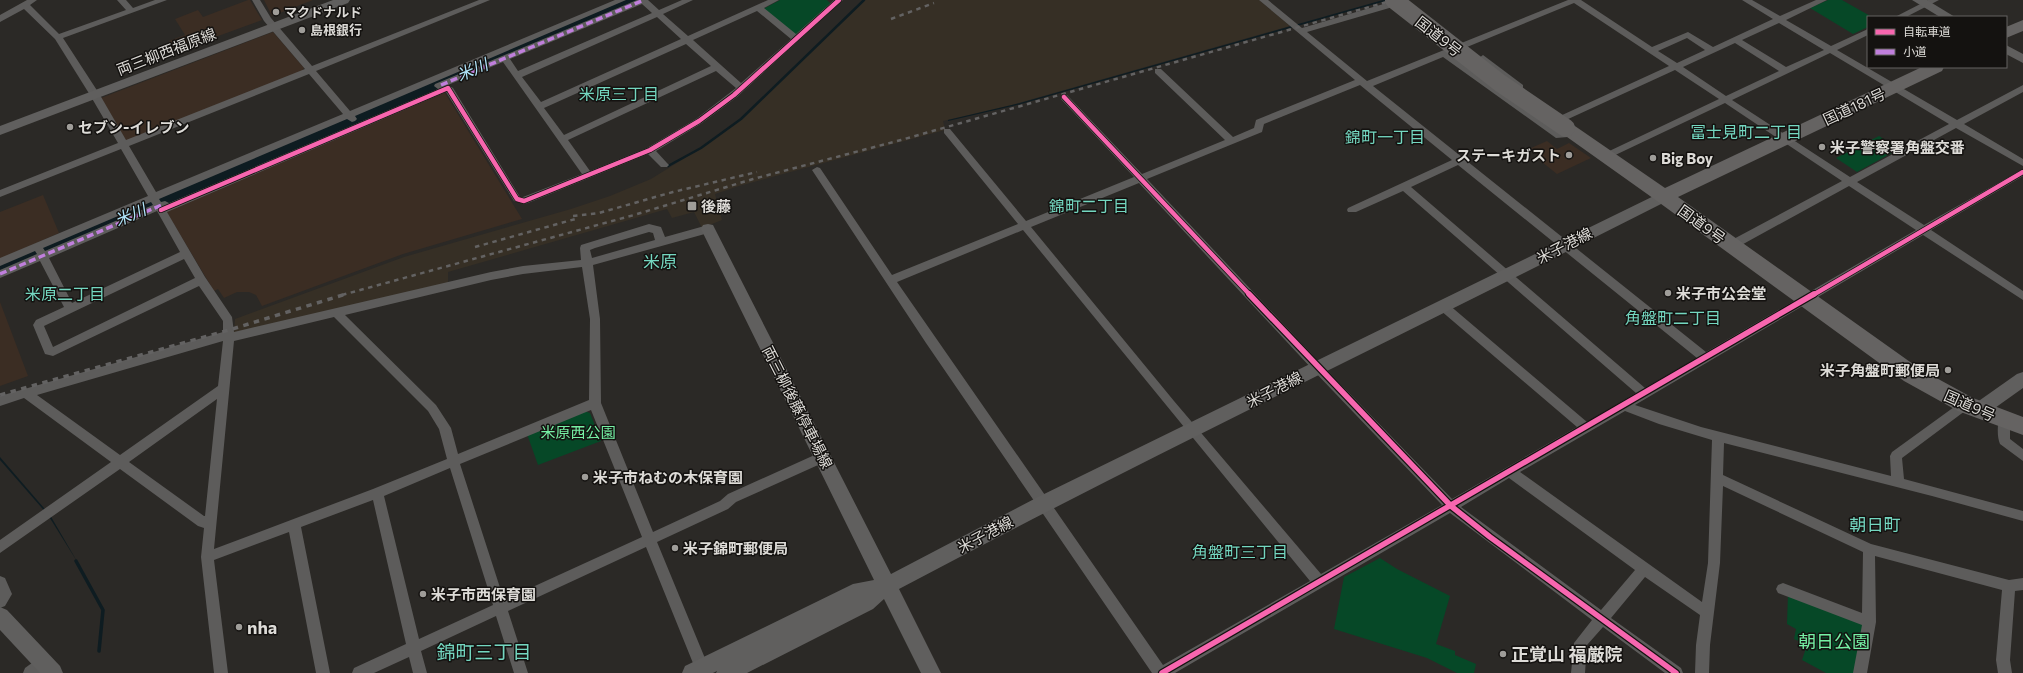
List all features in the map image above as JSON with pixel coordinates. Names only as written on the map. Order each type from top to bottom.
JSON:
[{"type":"highway","name":"国道9号","points":[[1394,0],[1468,59],[1568,127],[1606,156],[1664,196],[1912,375],[1972,408],[2013,423]]},
{"type":"highway","points":[[2007,33],[2023,25]]},
{"type":"highway","name":"国道181号","points":[[1664,196],[1783,138],[1934,68]]},
{"type":"main road","name":"両三柳西福原線","points":[[272,24],[326,0]]},
{"type":"main road","name":"両三柳西福原線","points":[[0,131],[94,92],[272,24],[344,0]]},
{"type":"main road","points":[[1926,1],[1948,16]]},
{"type":"main road","points":[[2007,50],[2023,59]]},
{"type":"main road","name":"両三柳西福原線","points":[[0,123],[94,92]]},
{"type":"main road","name":"米子港線","points":[[726,673],[866,603],[886,586],[1044,503],[1317,367],[1444,308],[1507,274],[1664,196]]},
{"type":"main road","name":"両三柳後藤停車場線","points":[[708,229],[931,673]]},
{"type":"main road","points":[[1972,408],[2023,379]]},
{"type":"main road","name":"米子港線","points":[[697,671],[860,590],[886,586]]},
{"type":"main road","points":[[0,616],[42,669]]},
{"type":"street","points":[[0,19],[33,0]]},
{"type":"street","points":[[121,0],[132,11]]},
{"type":"street","points":[[58,37],[162,0]]},
{"type":"street","points":[[256,0],[272,24],[352,119]]},
{"type":"street","points":[[0,194],[486,0]]},
{"type":"street","points":[[0,262],[40,251],[157,204],[622,0]]},
{"type":"street","points":[[157,204],[352,119],[505,59],[643,0],[741,88]]},
{"type":"street","points":[[518,75],[689,0]]},
{"type":"street","points":[[540,106],[775,0]]},
{"type":"street","points":[[1263,0],[1563,246],[1706,358]]},
{"type":"street","points":[[1297,27],[1408,0],[1568,127]]},
{"type":"street","points":[[891,280],[1231,140],[1259,130],[1260,122],[1444,54],[1575,0],[1922,231],[2023,296]]},
{"type":"street","points":[[1746,0],[2023,163]]},
{"type":"street","points":[[1444,54],[1559,136],[1568,127],[1676,67],[1823,0]]},
{"type":"street","points":[[352,119],[448,88],[517,200],[524,200],[650,150],[699,121],[741,88],[835,1]]},
{"type":"street","points":[[1902,16],[1926,1]]},
{"type":"street","points":[[25,5],[58,37],[94,92],[201,280],[228,320],[229,337],[207,557],[221,673]]},
{"type":"street","points":[[758,8],[796,38]]},
{"type":"street","points":[[1606,156],[1867,32]]},
{"type":"street","points":[[1651,51],[1688,34],[1713,51]]},
{"type":"street","points":[[1736,40],[1784,71]]},
{"type":"street","points":[[505,59],[518,75],[588,175]]},
{"type":"street","points":[[563,139],[717,67]]},
{"type":"street","points":[[1158,71],[1231,140]]},
{"type":"street","points":[[1732,245],[2023,88]]},
{"type":"street","points":[[1064,97],[1317,367],[1451,506],[1490,537],[1676,673]]},
{"type":"street","points":[[947,131],[1191,430],[1319,582]]},
{"type":"street","points":[[650,150],[664,165]]},
{"type":"street","points":[[1352,210],[1459,161]]},
{"type":"street","points":[[817,170],[1161,673],[1586,428],[2023,172]]},
{"type":"street","points":[[1404,186],[1644,393]]},
{"type":"street","points":[[661,242],[657,230],[649,228],[588,246],[585,251],[595,319],[595,403],[600,419],[650,540],[697,671]]},
{"type":"street","points":[[0,401],[229,337],[491,276],[523,270],[586,263],[708,229]]},
{"type":"street","points":[[0,274],[40,251]]},
{"type":"street","points":[[40,251],[70,309]]},
{"type":"street","points":[[186,254],[38,324],[51,352],[201,280]]},
{"type":"street","points":[[1444,308],[1586,428]]},
{"type":"street","points":[[336,313],[432,408],[445,428],[521,673]]},
{"type":"street","points":[[0,547],[223,389]]},
{"type":"street","points":[[26,393],[202,522],[210,522]]},
{"type":"street","points":[[207,557],[377,493],[595,403]]},
{"type":"street","points":[[1624,405],[1659,420],[1718,438],[2023,516]]},
{"type":"street","points":[[1898,483],[1896,456],[1972,408]]},
{"type":"street","points":[[2013,423],[2004,441],[2023,456]]},
{"type":"street","points":[[1702,673],[1703,645],[1714,563],[1718,438]]},
{"type":"street","points":[[359,673],[650,540],[724,505],[732,498],[823,457]]},
{"type":"street","points":[[1510,472],[1644,569],[1708,613]]},
{"type":"street","points":[[1717,478],[1869,549],[2009,586],[2023,584]]},
{"type":"street","points":[[377,493],[420,673]]},
{"type":"street","points":[[294,524],[323,673]]},
{"type":"street","points":[[1860,673],[1869,622],[1869,549]]},
{"type":"street","points":[[1578,673],[1581,643],[1644,569]]},
{"type":"street","points":[[0,582],[5,594],[0,602]]},
{"type":"street","points":[[2005,673],[2003,660],[2009,586]]},
{"type":"street","points":[[1783,590],[1869,622]]},
{"type":"shaded area","points":[[250,0],[262,20],[176,52],[169,41],[185,35],[175,19],[198,10],[203,17]]},
{"type":"shaded area","name":"マクドナルド","points":[[264,0],[313,0],[272,16]]},
{"type":"shaded area","points":[[865,0],[1259,0],[1290,26],[1012,105],[943,121],[945,130],[739,186],[715,194],[722,220],[702,228],[694,212],[672,218],[667,209],[448,272],[448,284],[234,334],[235,319],[404,257],[571,209],[610,196],[651,179],[701,148],[742,118]]},
{"type":"shaded area","points":[[1383,0],[1389,0],[1021,104],[948,121],[1020,103]]},
{"type":"shaded area","points":[[273,32],[304,68],[302,71],[128,140],[125,140],[101,98]]},
{"type":"shaded area","points":[[440,92],[445,93],[522,219],[403,254],[262,306],[256,295],[249,292],[237,292],[224,298],[218,289],[214,291],[166,211]]},
{"type":"shaded area","points":[[1547,141],[1557,149],[1569,143],[1591,158],[1557,174],[1537,158],[1541,156],[1531,148]]},
{"type":"shaded area","points":[[43,195],[59,233],[0,259],[0,212]]},
{"type":"shaded area","points":[[0,302],[28,376],[0,386]]},
{"type":"shaded area","points":[[0,457],[50,515],[78,563],[48,515],[0,460]]},
{"type":"green space","points":[[780,0],[827,0],[831,4],[797,35],[794,35],[763,9]]},
{"type":"green space","points":[[1828,0],[1842,0],[1870,16],[1867,16],[1867,27],[1853,34],[1810,8]]},
{"type":"green space","points":[[1879,136],[1899,149],[1857,172],[1836,158]]},
{"type":"green space","name":"米原西公園","points":[[584,411],[590,413],[601,441],[538,465],[527,434]]},
{"type":"green space","points":[[1380,558],[1397,569],[1450,596],[1436,644],[1455,651],[1455,655],[1476,664],[1474,673],[1457,673],[1427,658],[1334,629],[1344,577]]},
{"type":"green space","name":"朝日公園","points":[[1788,594],[1866,626],[1856,673],[1826,673],[1802,660],[1807,645],[1794,639],[1796,629],[1787,624]]},
{"type":"waterway","name":"米川","points":[[0,269],[635,0]]},
{"type":"waterway","points":[[668,166],[701,148],[741,119],[864,0]]},
{"type":"waterway","points":[[76,561],[103,610],[99,651]]},
{"type":"railway","points":[[342,295],[634,215],[753,179],[901,140],[1394,0]]},
{"type":"railway","points":[[891,19],[934,3]]},
{"type":"railway","points":[[573,216],[599,213],[673,192],[757,172]]},
{"type":"railway","points":[[475,247],[579,218]]},
{"type":"railway","points":[[0,395],[229,330],[346,294]]},
{"type":"marked path","points":[[441,85],[644,0]]},
{"type":"marked path","points":[[0,274],[164,204]]},
{"type":"cycle path","points":[[161,210],[448,88],[517,199],[524,201],[650,150],[699,121],[734,95],[839,0]]},
{"type":"cycle path","points":[[1064,97],[1317,367],[1451,506],[1490,537],[1676,673]]},
{"type":"cycle path","points":[[1162,673],[1586,428],[2023,172]]},
{"type":"place","name":"マクドナルド","points":[[276,12]]},
{"type":"place","name":"島根銀行","points":[[302,30]]},
{"type":"place","name":"セブン-イレブン","points":[[70,127]]},
{"type":"place","name":"米子警察署角盤交番","points":[[1822,147]]},
{"type":"place","name":"ステーキガスト","points":[[1569,155]]},
{"type":"place","name":"Big Boy","points":[[1653,158]]},
{"type":"place","name":"後藤","points":[[692,206]]},
{"type":"place","name":"米子市公会堂","points":[[1668,293]]},
{"type":"place","name":"米子角盤町郵便局","points":[[1948,370]]},
{"type":"place","name":"米子市ねむの木保育園","points":[[585,477]]},
{"type":"place","name":"米子錦町郵便局","points":[[675,548]]},
{"type":"place","name":"米子市西保育園","points":[[423,594]]},
{"type":"place","name":"nha","points":[[239,627]]},
{"type":"place","name":"正覚山 福厳院","points":[[1503,654]]},
{"type":"district","name":"米原三丁目","points":[[619,93]]},
{"type":"district","name":"冨士見町二丁目","points":[[1746,131]]},
{"type":"district","name":"錦町一丁目","points":[[1385,136]]},
{"type":"district","name":"錦町二丁目","points":[[1089,205]]},
{"type":"district","name":"米原","points":[[660,261]]},
{"type":"district","name":"米原二丁目","points":[[65,293]]},
{"type":"district","name":"角盤町二丁目","points":[[1673,317]]},
{"type":"district","name":"朝日町","points":[[1875,524]]},
{"type":"district","name":"角盤町三丁目","points":[[1240,551]]},
{"type":"district","name":"錦町三丁目","points":[[484,651]]}]
